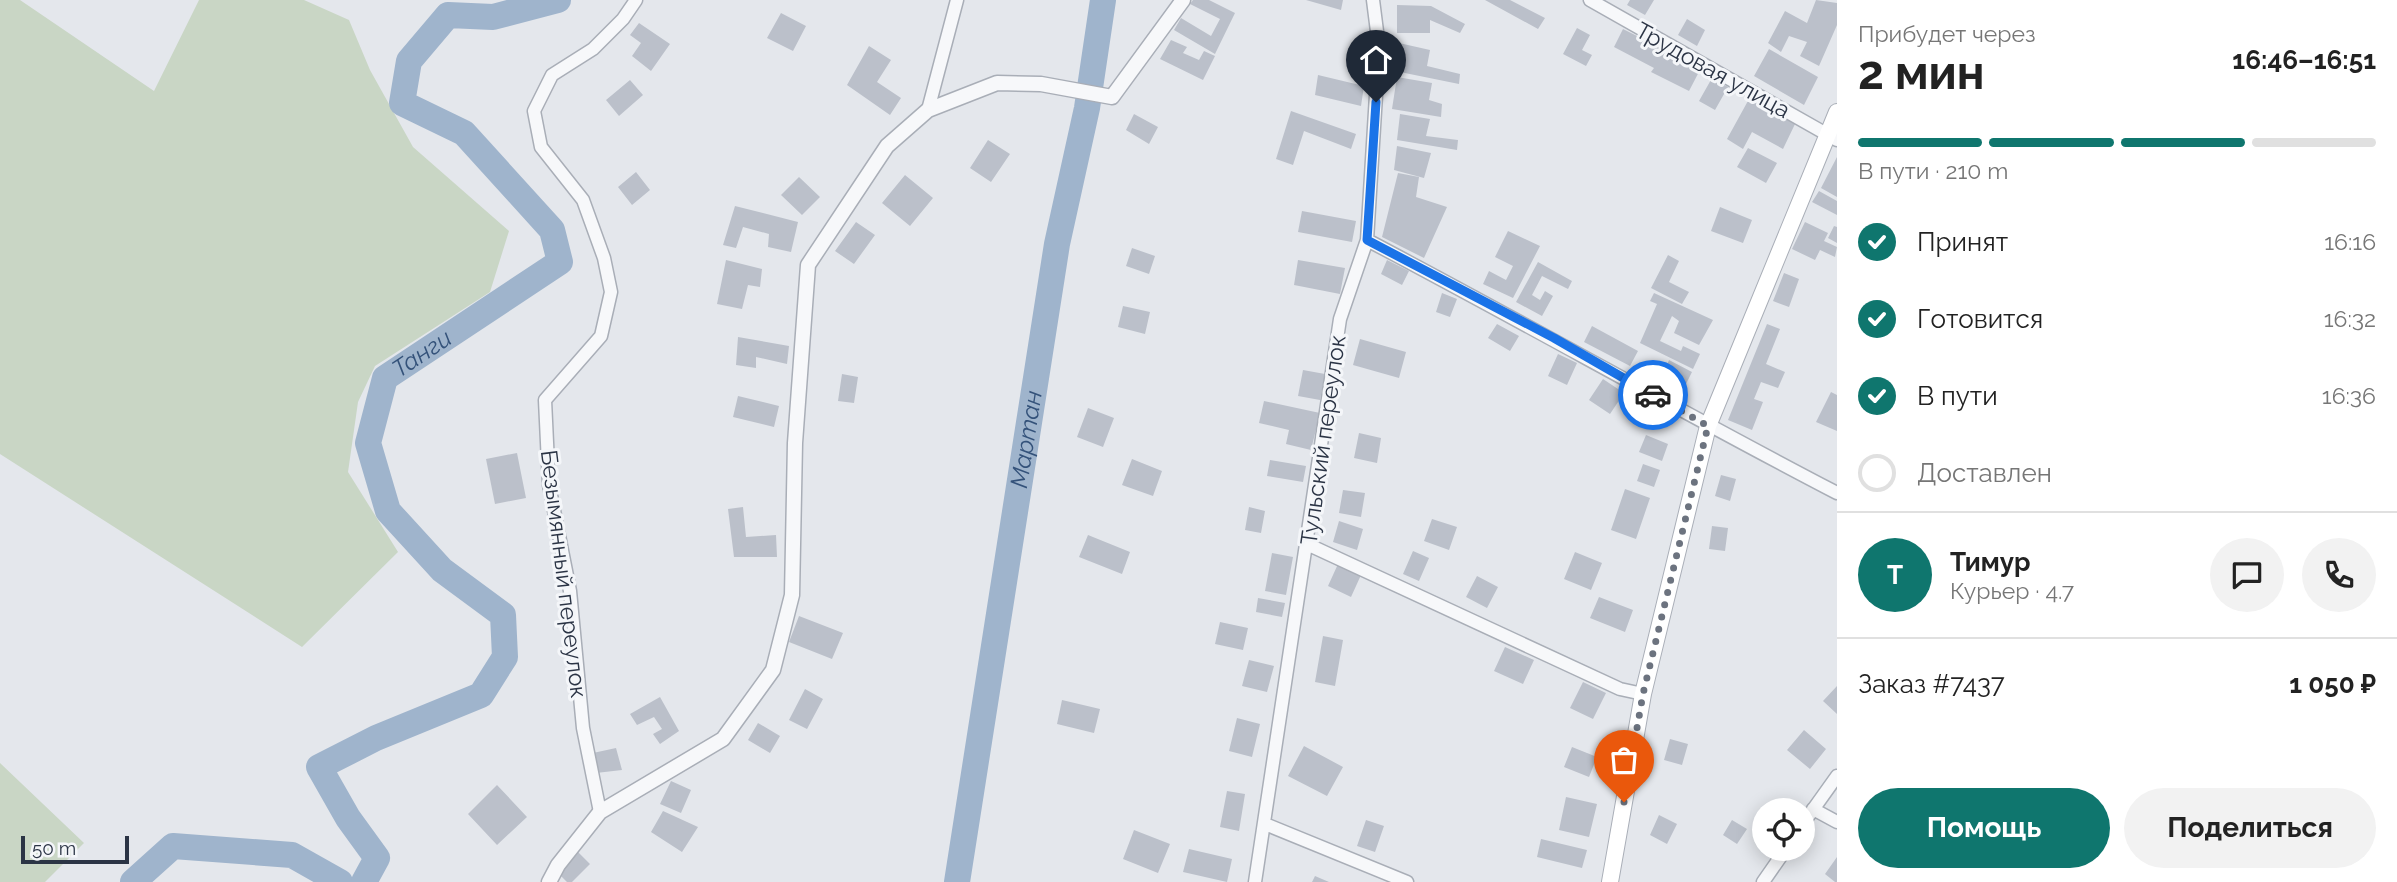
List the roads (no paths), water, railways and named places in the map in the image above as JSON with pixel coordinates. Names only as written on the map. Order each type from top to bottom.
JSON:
[{"type":"main road","points":[[1610,882],[1643,694],[1708,426],[1833,137],[1837,112]]},
{"type":"street","name":"Безымянный переулок","points":[[600,812],[583,728],[570,591],[549,485],[545,400],[601,336],[611,292],[604,258],[583,200],[541,147],[534,111],[552,75],[593,49],[623,19],[636,0]]},
{"type":"street","points":[[928,110],[957,0]]},
{"type":"street","points":[[549,882],[558,865],[600,812],[723,739],[773,670],[792,595],[795,443],[808,265],[887,146],[928,110],[997,83],[1041,84],[1112,97],[1183,0]]},
{"type":"street","name":"Тульский переулок","points":[[1255,882],[1309,545],[1340,319],[1367,240],[1379,47],[1373,0]]},
{"type":"street","name":"Трудовая улица","points":[[1590,0],[1833,137]]},
{"type":"street","points":[[1367,240],[1554,338],[1708,426],[1837,493]]},
{"type":"street","points":[[1309,545],[1620,689],[1643,694]]},
{"type":"street","points":[[1815,806],[1837,776]]},
{"type":"street","points":[[1815,810],[1837,822]]},
{"type":"street","points":[[1265,824],[1407,882]]},
{"type":"street","points":[[1763,882],[1778,861]]},
{"type":"waterway","name":"Танги","points":[[364,882],[377,858],[348,818],[319,767],[376,738],[481,695],[505,657],[503,615],[442,570],[388,511],[368,443],[385,378],[560,262],[552,230],[464,133],[402,103],[409,61],[448,15],[493,17],[558,0]]},
{"type":"waterway","name":"Мартан","points":[[957,882],[1057,244],[1087,108],[1103,0]]},
{"type":"waterway","name":"Танги","points":[[133,882],[173,846],[292,855],[340,882]]}]
